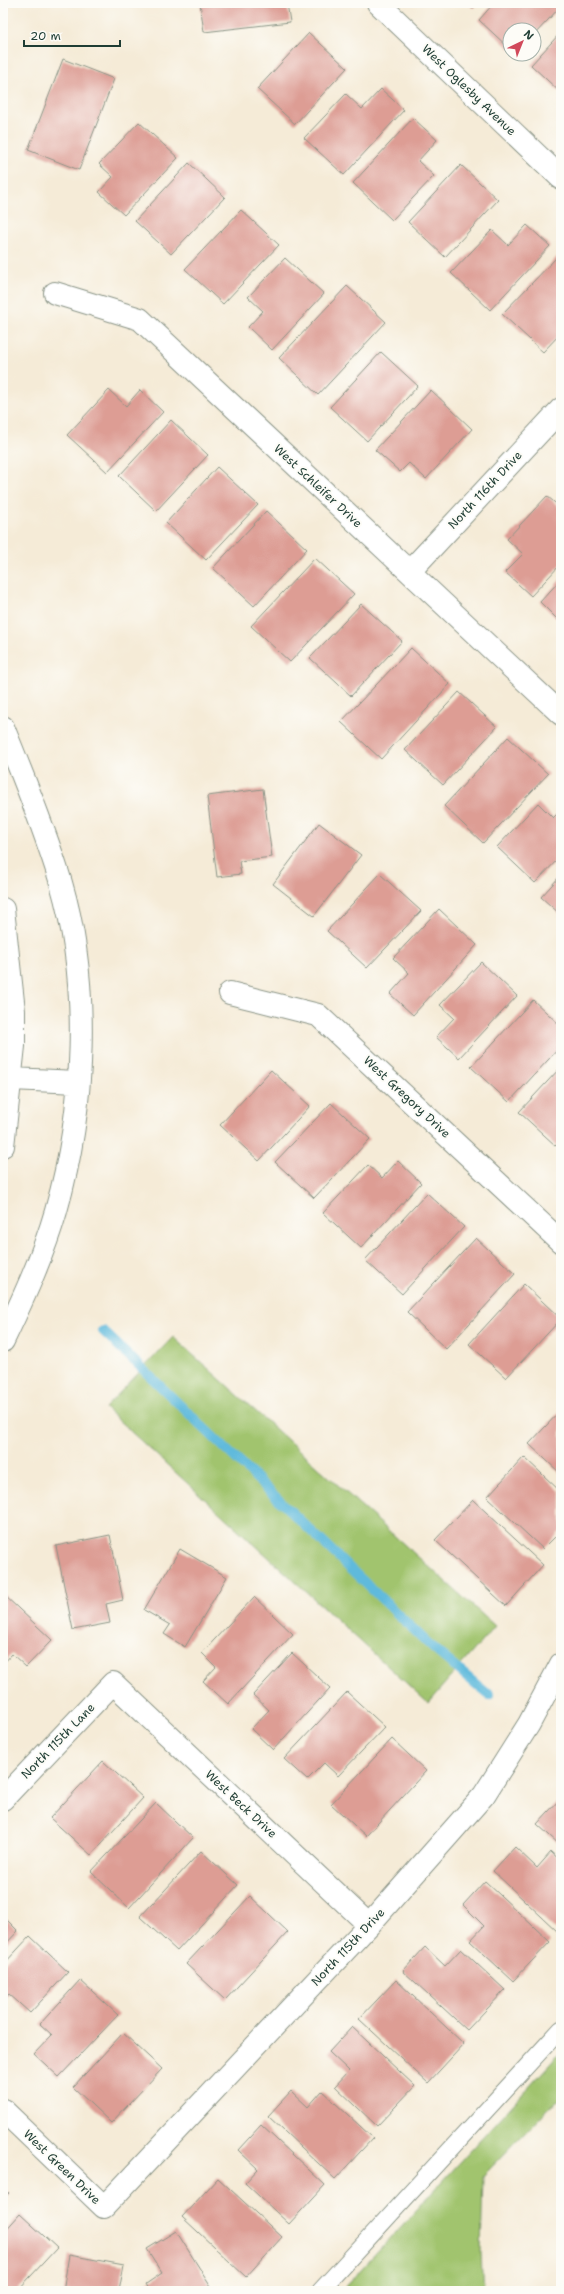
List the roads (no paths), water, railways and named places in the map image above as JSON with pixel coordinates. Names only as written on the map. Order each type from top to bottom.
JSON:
[{"type":"street","name":"West Oglesby Avenue","points":[[378,3],[561,178]]},
{"type":"street","name":"West Schleifer Drive","points":[[55,293],[140,319],[561,714]]},
{"type":"street","name":"North 116th Drive","points":[[410,571],[561,409]]},
{"type":"street","points":[[3,727],[23,774],[57,870],[71,927],[77,968],[81,1040],[69,1160],[56,1211],[33,1276],[3,1341]]},
{"type":"street","points":[[3,909],[14,1011],[11,1078],[3,1146]]},
{"type":"street","name":"West Gregory Drive","points":[[230,993],[318,1015],[561,1242]]},
{"type":"street","points":[[11,1078],[78,1082]]},
{"type":"street","name":"North 115th Drive","points":[[104,2207],[369,1925],[484,1795],[529,1724],[561,1664]]},
{"type":"street","name":"West Beck Drive","points":[[113,1683],[369,1925]]},
{"type":"street","name":"North 115th Lane","points":[[6,1789],[113,1683]]},
{"type":"street","name":"West Green Drive","points":[[3,2110],[104,2207]]},
{"type":"lane","points":[[320,2291],[561,2029]]},
{"type":"waterway","points":[[103,1331],[435,1650],[489,1695]]}]
